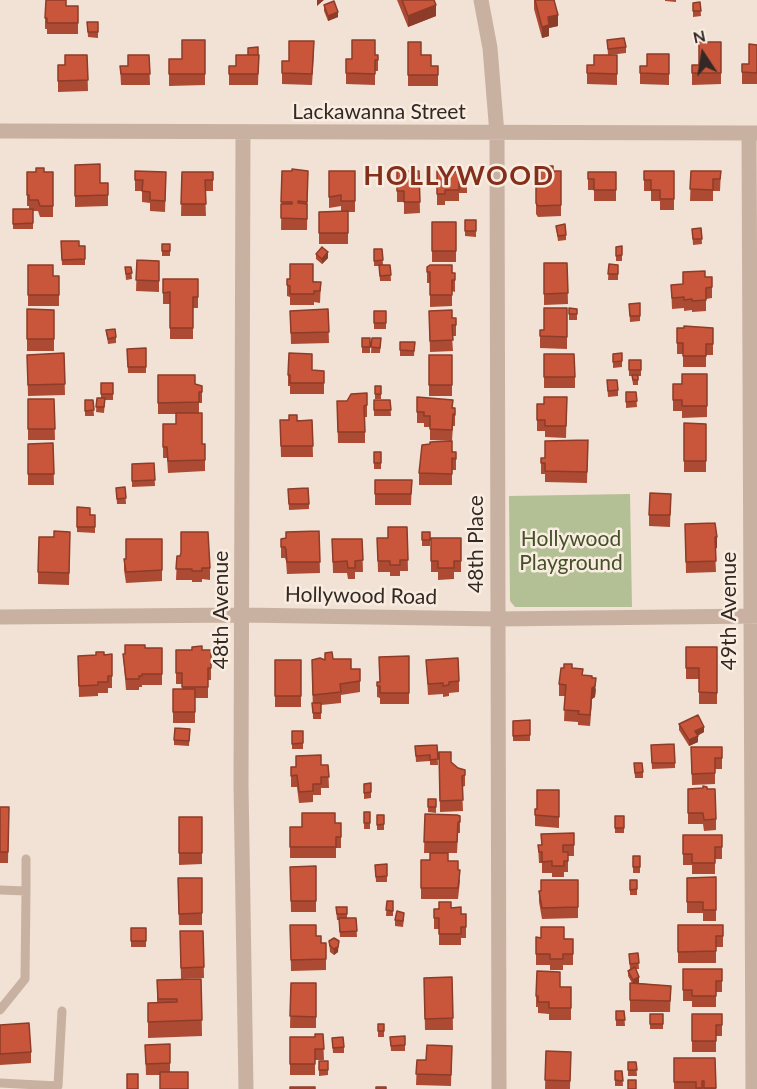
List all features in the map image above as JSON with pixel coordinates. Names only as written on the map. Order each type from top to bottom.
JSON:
[{"type":"street","name":"48th Place","points":[[481,0],[490,48],[496,134],[499,1089]]},
{"type":"street","name":"Lackawanna Street","points":[[0,131],[753,133]]},
{"type":"street","name":"48th Avenue","points":[[243,132],[241,785],[246,1089]]},
{"type":"street","name":"49th Avenue","points":[[753,133],[753,1089]]},
{"type":"street","name":"Hollywood Road","points":[[0,616],[242,615],[497,619],[754,616]]},
{"type":"lane","points":[[0,1010],[25,979],[26,859]]},
{"type":"lane","points":[[0,890],[26,891]]},
{"type":"lane","points":[[0,1083],[58,1087],[62,1011]]},
{"type":"green space","name":"Hollywood Playground","points":[[630,494],[632,607],[515,607],[510,601],[509,496]]},
{"type":"building","points":[[46,0],[66,0],[66,6],[78,6],[78,23],[47,23]]},
{"type":"building","points":[[402,0],[434,0],[436,5],[408,16]]},
{"type":"building","points":[[535,0],[554,0],[558,15],[548,17],[549,25],[542,27]]},
{"type":"building","points":[[334,1],[338,12],[328,16],[324,5]]},
{"type":"building","points":[[700,2],[701,11],[693,11],[693,3]]},
{"type":"building","points":[[87,22],[98,22],[98,32],[88,32]]},
{"type":"building","points":[[624,38],[626,47],[608,49],[607,40]]},
{"type":"building","points":[[182,40],[205,40],[205,74],[169,74],[169,59],[182,59]]},
{"type":"building","points":[[352,40],[375,40],[375,55],[378,55],[378,60],[375,60],[375,74],[346,73],[346,59],[352,59]]},
{"type":"building","points":[[289,41],[314,41],[312,74],[282,73],[282,61],[289,61]]},
{"type":"building","points":[[408,42],[421,42],[421,55],[431,55],[431,66],[438,66],[438,75],[408,75]]},
{"type":"building","points":[[699,42],[721,42],[721,73],[692,73],[692,65],[699,65]]},
{"type":"building","points":[[749,44],[757,45],[757,73],[742,72],[742,64],[749,64]]},
{"type":"building","points":[[258,47],[258,55],[248,55],[248,48]]},
{"type":"building","points":[[647,54],[669,54],[669,74],[640,73],[640,66],[647,66]]},
{"type":"building","points":[[65,55],[87,55],[88,80],[58,81],[58,65],[65,65]]},
{"type":"building","points":[[128,55],[149,55],[150,74],[121,74],[120,66],[128,66]]},
{"type":"building","points":[[236,55],[259,55],[258,74],[229,74],[229,66],[236,66]]},
{"type":"building","points":[[594,55],[617,55],[617,74],[587,73],[587,65],[594,65]]},
{"type":"building","points":[[100,164],[100,183],[108,183],[108,195],[75,196],[75,165]]},
{"type":"building","points":[[544,166],[553,166],[553,171],[561,171],[561,205],[538,206],[536,203],[536,171],[544,171]]},
{"type":"building","points":[[36,168],[44,168],[44,172],[53,172],[53,206],[40,206],[38,200],[29,200],[27,172],[36,172]]},
{"type":"building","points":[[292,169],[308,171],[307,202],[298,201],[298,203],[307,204],[307,219],[281,218],[281,204],[292,204],[292,202],[281,202],[282,171],[292,171]]},
{"type":"building","points":[[135,171],[166,172],[165,201],[150,200],[150,192],[142,191],[143,180],[135,180]]},
{"type":"building","points":[[329,171],[355,171],[355,201],[341,201],[341,195],[329,197]]},
{"type":"building","points":[[397,171],[419,171],[420,202],[404,202],[404,191],[397,191]]},
{"type":"building","points":[[437,171],[467,172],[467,182],[459,182],[459,190],[445,190],[445,194],[437,194]]},
{"type":"building","points":[[644,171],[674,171],[674,199],[660,199],[660,190],[651,190],[651,180],[644,180]]},
{"type":"building","points":[[691,171],[721,171],[720,179],[713,179],[713,190],[690,189]]},
{"type":"building","points":[[182,172],[213,172],[213,180],[205,180],[206,204],[181,204]]},
{"type":"building","points":[[588,172],[616,172],[616,190],[594,190],[594,179],[588,179]]},
{"type":"building","points":[[13,209],[33,209],[33,223],[13,224]]},
{"type":"building","points":[[348,211],[348,233],[319,233],[319,212]]},
{"type":"building","points":[[465,220],[476,220],[476,231],[465,231]]},
{"type":"building","points":[[432,222],[456,222],[456,251],[432,251]]},
{"type":"building","points":[[565,224],[566,235],[558,236],[556,226]]},
{"type":"building","points":[[701,228],[702,239],[693,239],[692,229]]},
{"type":"building","points":[[61,241],[79,241],[79,246],[85,246],[85,259],[62,260]]},
{"type":"building","points":[[162,244],[170,244],[170,251],[162,251]]},
{"type":"building","points":[[622,246],[622,255],[616,256],[616,247]]},
{"type":"building","points":[[322,247],[328,252],[322,259],[316,254]]},
{"type":"building","points":[[374,249],[382,249],[383,260],[374,261]]},
{"type":"building","points":[[137,260],[159,261],[159,281],[136,280]]},
{"type":"building","points":[[544,263],[567,263],[568,293],[544,294]]},
{"type":"building","points":[[290,264],[313,264],[313,282],[321,282],[320,291],[314,291],[314,294],[290,294],[287,279],[290,279]]},
{"type":"building","points":[[609,264],[618,265],[618,274],[608,274]]},
{"type":"building","points":[[28,265],[53,265],[53,276],[59,276],[59,295],[28,295]]},
{"type":"building","points":[[379,265],[390,265],[391,275],[380,276]]},
{"type":"building","points":[[452,265],[455,280],[452,280],[452,295],[430,295],[430,272],[427,272],[427,267]]},
{"type":"building","points":[[125,267],[131,267],[132,273],[126,274]]},
{"type":"building","points":[[705,271],[705,277],[712,277],[712,287],[706,288],[706,300],[692,301],[692,299],[684,300],[684,297],[672,298],[671,285],[683,284],[683,272]]},
{"type":"building","points":[[163,279],[198,279],[198,297],[193,297],[193,328],[170,328],[170,292],[163,293]]},
{"type":"building","points":[[640,303],[640,316],[630,316],[629,304]]},
{"type":"building","points":[[544,308],[567,308],[567,337],[540,336],[540,330],[544,330]]},
{"type":"building","points":[[569,308],[577,309],[577,314],[569,314]]},
{"type":"building","points":[[27,309],[54,310],[54,339],[27,339]]},
{"type":"building","points":[[328,309],[329,332],[291,333],[290,311]]},
{"type":"building","points":[[452,310],[452,318],[456,318],[456,325],[452,325],[453,340],[430,341],[429,311]]},
{"type":"building","points":[[374,311],[386,311],[386,323],[374,323]]},
{"type":"building","points":[[684,326],[713,328],[713,344],[706,344],[706,356],[683,356],[683,343],[677,343],[677,328],[684,328]]},
{"type":"building","points":[[115,329],[116,337],[108,339],[106,330]]},
{"type":"building","points":[[362,338],[370,338],[370,347],[362,347]]},
{"type":"building","points":[[372,338],[381,338],[380,348],[371,347]]},
{"type":"building","points":[[400,342],[415,342],[414,351],[400,350]]},
{"type":"building","points":[[146,348],[146,367],[128,367],[127,349]]},
{"type":"building","points":[[64,353],[65,384],[28,385],[27,355]]},
{"type":"building","points":[[289,353],[312,354],[312,370],[324,371],[324,383],[290,383]]},
{"type":"building","points":[[622,353],[622,361],[613,362],[613,354]]},
{"type":"building","points":[[544,354],[574,354],[575,377],[544,377]]},
{"type":"building","points":[[429,355],[452,355],[452,385],[429,385]]},
{"type":"building","points":[[629,360],[641,360],[641,370],[629,370]]},
{"type":"building","points":[[682,374],[707,374],[707,406],[682,406],[682,400],[673,400],[673,384],[682,384]]},
{"type":"building","points":[[158,375],[195,375],[195,384],[202,386],[202,392],[199,392],[199,402],[158,403]]},
{"type":"building","points":[[632,375],[638,375],[638,380],[633,380]]},
{"type":"building","points":[[607,380],[617,380],[618,390],[608,391]]},
{"type":"building","points":[[101,383],[113,383],[113,394],[101,394]]},
{"type":"building","points":[[375,386],[381,386],[381,394],[375,394]]},
{"type":"building","points":[[626,392],[636,392],[637,401],[626,402]]},
{"type":"building","points":[[367,393],[367,405],[364,406],[365,432],[338,432],[337,401],[347,401],[351,394]]},
{"type":"building","points":[[417,397],[453,400],[452,408],[455,408],[455,415],[453,414],[452,430],[430,429],[430,416],[424,416],[424,412],[417,412]]},
{"type":"building","points":[[544,397],[567,397],[566,426],[545,426],[545,420],[537,420],[537,404],[544,404]]},
{"type":"building","points":[[97,398],[105,398],[104,407],[96,407]]},
{"type":"building","points":[[28,399],[54,399],[55,429],[28,429]]},
{"type":"building","points":[[85,400],[93,400],[94,410],[85,411]]},
{"type":"building","points":[[374,400],[390,400],[391,410],[374,410]]},
{"type":"building","points":[[176,413],[202,413],[202,444],[205,444],[205,460],[168,461],[167,447],[163,447],[163,424],[176,424]]},
{"type":"building","points":[[289,415],[297,415],[297,421],[312,420],[313,446],[281,446],[280,420],[289,420]]},
{"type":"building","points":[[684,423],[706,424],[706,461],[684,461]]},
{"type":"building","points":[[588,440],[587,472],[545,471],[545,463],[541,463],[541,458],[545,458],[545,441]]},
{"type":"building","points":[[452,441],[452,452],[456,452],[456,459],[452,458],[452,474],[419,473],[422,445],[430,444],[430,442]]},
{"type":"building","points":[[53,443],[54,474],[28,474],[28,444]]},
{"type":"building","points":[[374,452],[381,452],[381,463],[374,463]]},
{"type":"building","points":[[154,463],[155,480],[132,481],[132,464]]},
{"type":"building","points":[[375,480],[412,480],[411,494],[375,494]]},
{"type":"building","points":[[125,487],[126,498],[117,499],[116,488]]},
{"type":"building","points":[[308,488],[309,504],[289,504],[288,489]]},
{"type":"building","points":[[650,493],[671,494],[670,515],[649,515]]},
{"type":"building","points":[[77,507],[90,508],[90,515],[95,515],[95,527],[77,527]]},
{"type":"building","points":[[715,523],[716,561],[686,562],[685,524]]},
{"type":"building","points":[[388,527],[407,527],[408,560],[400,560],[400,565],[390,565],[390,561],[378,561],[377,538],[388,538]]},
{"type":"building","points":[[54,531],[70,532],[69,573],[38,572],[39,537],[54,537]]},
{"type":"building","points":[[319,531],[320,562],[287,562],[285,547],[281,547],[281,539],[286,538],[286,532]]},
{"type":"building","points":[[181,532],[208,532],[210,568],[202,568],[202,571],[176,569],[177,556],[181,553]]},
{"type":"building","points":[[422,532],[430,532],[430,540],[422,540]]},
{"type":"building","points":[[431,538],[461,538],[461,561],[454,561],[454,568],[438,568],[438,561],[431,561]]},
{"type":"building","points":[[126,539],[162,539],[162,570],[126,572],[124,559],[126,559]]},
{"type":"building","points":[[332,539],[362,539],[363,560],[355,561],[355,568],[348,568],[347,561],[333,562]]},
{"type":"building","points":[[125,645],[162,648],[162,674],[142,674],[139,679],[126,679],[123,654],[125,654]]},
{"type":"building","points":[[202,646],[202,650],[211,650],[208,687],[182,687],[182,673],[176,673],[176,650],[192,650],[192,647]]},
{"type":"building","points":[[686,647],[717,647],[717,693],[699,692],[699,668],[686,668]]},
{"type":"building","points":[[96,652],[104,652],[104,655],[112,654],[112,676],[108,676],[108,682],[79,686],[78,656],[96,655]]},
{"type":"building","points":[[332,652],[333,659],[351,659],[351,669],[360,669],[360,681],[340,684],[341,692],[313,695],[312,660],[320,658],[325,660],[325,653]]},
{"type":"building","points":[[409,656],[409,693],[380,693],[380,686],[377,686],[377,682],[380,682],[379,657]]},
{"type":"building","points":[[458,658],[459,681],[449,682],[449,685],[443,686],[443,683],[428,684],[426,660]]},
{"type":"building","points":[[275,660],[301,660],[301,696],[275,696]]},
{"type":"building","points":[[564,664],[572,664],[572,668],[583,669],[582,675],[596,678],[595,686],[592,688],[590,715],[578,714],[579,711],[564,710],[566,685],[559,684],[561,668],[564,668]]},
{"type":"building","points":[[173,689],[195,689],[195,712],[173,712]]},
{"type":"building","points":[[312,703],[321,703],[321,713],[313,713]]},
{"type":"building","points":[[698,715],[704,727],[695,731],[698,736],[689,740],[679,724]]},
{"type":"building","points":[[530,720],[530,735],[513,736],[513,721]]},
{"type":"building","points":[[175,728],[190,729],[189,741],[174,740]]},
{"type":"building","points":[[292,731],[303,731],[303,743],[292,744]]},
{"type":"building","points":[[674,744],[675,763],[652,763],[651,745]]},
{"type":"building","points":[[437,745],[438,759],[430,760],[430,755],[416,756],[415,746]]},
{"type":"building","points":[[691,747],[722,747],[722,758],[715,758],[715,773],[692,774]]},
{"type":"building","points":[[439,752],[451,752],[451,762],[465,770],[465,775],[462,776],[463,800],[440,801]]},
{"type":"building","points":[[321,755],[321,765],[328,765],[329,777],[321,777],[321,784],[313,784],[313,791],[299,792],[297,775],[291,776],[291,767],[296,767],[296,756]]},
{"type":"building","points":[[634,763],[642,763],[643,772],[635,773]]},
{"type":"building","points":[[371,783],[371,792],[364,793],[364,784]]},
{"type":"building","points":[[703,786],[707,789],[715,789],[716,819],[704,820],[703,813],[688,813],[688,789],[703,788]]},
{"type":"building","points":[[537,790],[559,790],[559,817],[535,815]]},
{"type":"building","points":[[428,799],[436,799],[436,807],[428,807]]},
{"type":"building","points":[[0,807],[9,807],[8,852],[0,852]]},
{"type":"building","points":[[364,812],[370,812],[370,823],[364,823]]},
{"type":"building","points":[[302,813],[335,813],[335,823],[341,823],[341,837],[336,837],[336,847],[290,847],[290,827],[302,827]]},
{"type":"building","points":[[425,814],[460,816],[457,842],[424,842]]},
{"type":"building","points":[[377,815],[384,815],[384,824],[377,825]]},
{"type":"building","points":[[615,816],[624,816],[624,828],[615,828]]},
{"type":"building","points":[[179,817],[202,817],[202,853],[179,853]]},
{"type":"building","points":[[574,833],[574,845],[563,845],[563,852],[568,852],[568,861],[564,861],[564,866],[552,866],[552,861],[542,862],[542,852],[539,852],[538,845],[542,845],[541,834]]},
{"type":"building","points":[[683,835],[722,835],[722,847],[715,847],[715,863],[692,863],[692,854],[683,854]]},
{"type":"building","points":[[430,853],[448,853],[448,861],[458,861],[458,870],[460,870],[458,888],[421,888],[421,860],[430,860]]},
{"type":"building","points":[[633,856],[640,856],[640,867],[633,867]]},
{"type":"building","points":[[387,864],[387,876],[376,877],[375,865]]},
{"type":"building","points":[[316,866],[316,901],[291,901],[290,867]]},
{"type":"building","points":[[716,877],[716,910],[703,910],[703,902],[687,902],[687,878]]},
{"type":"building","points":[[178,878],[202,878],[202,913],[179,914]]},
{"type":"building","points":[[541,880],[578,880],[578,907],[542,908],[539,891],[541,891]]},
{"type":"building","points":[[630,880],[637,880],[637,889],[630,890]]},
{"type":"building","points":[[387,901],[393,901],[393,911],[386,910]]},
{"type":"building","points":[[439,902],[451,902],[451,908],[461,907],[461,914],[466,914],[466,927],[461,927],[461,934],[439,934],[439,918],[434,918],[434,909],[439,909]]},
{"type":"building","points":[[336,907],[347,907],[347,914],[337,914]]},
{"type":"building","points":[[397,911],[404,913],[403,921],[395,920]]},
{"type":"building","points":[[339,918],[356,918],[357,931],[340,932]]},
{"type":"building","points":[[290,925],[316,925],[316,936],[321,936],[321,943],[326,943],[326,959],[291,960]]},
{"type":"building","points":[[678,925],[723,925],[723,936],[716,936],[716,951],[678,952]]},
{"type":"building","points":[[541,927],[564,927],[564,939],[573,939],[573,954],[563,954],[563,959],[550,959],[550,954],[536,954],[536,937],[541,938]]},
{"type":"building","points":[[131,928],[146,928],[146,941],[131,941]]},
{"type":"building","points":[[180,931],[203,931],[204,967],[181,968]]},
{"type":"building","points":[[334,938],[339,941],[338,947],[334,949],[330,946],[329,941]]},
{"type":"building","points":[[638,953],[639,963],[630,964],[629,954]]},
{"type":"building","points":[[635,967],[639,977],[633,980],[628,971]]},
{"type":"building","points":[[683,969],[722,969],[722,981],[716,981],[716,996],[692,996],[692,990],[683,990]]},
{"type":"building","points":[[537,971],[560,972],[560,987],[571,987],[571,1008],[549,1008],[549,1002],[538,1002],[538,996],[536,996]]},
{"type":"building","points":[[452,977],[453,1018],[425,1019],[424,978]]},
{"type":"building","points":[[201,979],[202,1020],[148,1022],[148,1003],[177,1002],[177,999],[158,999],[157,980]]},
{"type":"building","points":[[291,983],[316,983],[316,1017],[290,1016]]},
{"type":"building","points":[[630,983],[671,986],[670,1001],[630,1000]]},
{"type":"building","points":[[616,1011],[624,1011],[625,1020],[616,1020]]},
{"type":"building","points":[[650,1014],[663,1014],[663,1024],[650,1024]]},
{"type":"building","points":[[692,1014],[722,1014],[722,1025],[716,1025],[716,1041],[692,1041]]},
{"type":"building","points":[[29,1023],[31,1052],[0,1054],[0,1025]]},
{"type":"building","points":[[378,1024],[384,1024],[384,1031],[378,1031]]},
{"type":"building","points":[[315,1034],[323,1034],[324,1049],[315,1049],[315,1064],[290,1064],[290,1037],[315,1037]]},
{"type":"building","points":[[405,1036],[405,1045],[391,1046],[390,1037]]},
{"type":"building","points":[[343,1037],[344,1047],[333,1048],[332,1038]]},
{"type":"building","points":[[170,1044],[170,1063],[146,1064],[145,1045]]},
{"type":"building","points":[[427,1045],[452,1046],[451,1075],[416,1074],[417,1060],[426,1060]]},
{"type":"building","points":[[546,1051],[571,1052],[570,1081],[545,1080]]},
{"type":"building","points":[[674,1058],[715,1058],[716,1088],[704,1088],[704,1081],[702,1081],[702,1088],[696,1088],[696,1082],[674,1082]]},
{"type":"building","points":[[319,1061],[328,1061],[328,1070],[319,1070]]},
{"type":"building","points":[[628,1062],[636,1062],[637,1070],[628,1070]]},
{"type":"building","points":[[615,1071],[622,1071],[623,1081],[615,1080]]},
{"type":"building","points":[[160,1072],[188,1072],[188,1089],[160,1089]]},
{"type":"building","points":[[127,1074],[138,1074],[138,1089],[127,1089]]},
{"type":"building","points":[[628,1080],[636,1080],[636,1089],[628,1089]]},
{"type":"building","points":[[290,1087],[315,1087],[315,1089],[290,1089]]},
{"type":"district","name":"HOLLYWOOD","points":[[459,176]]}]
